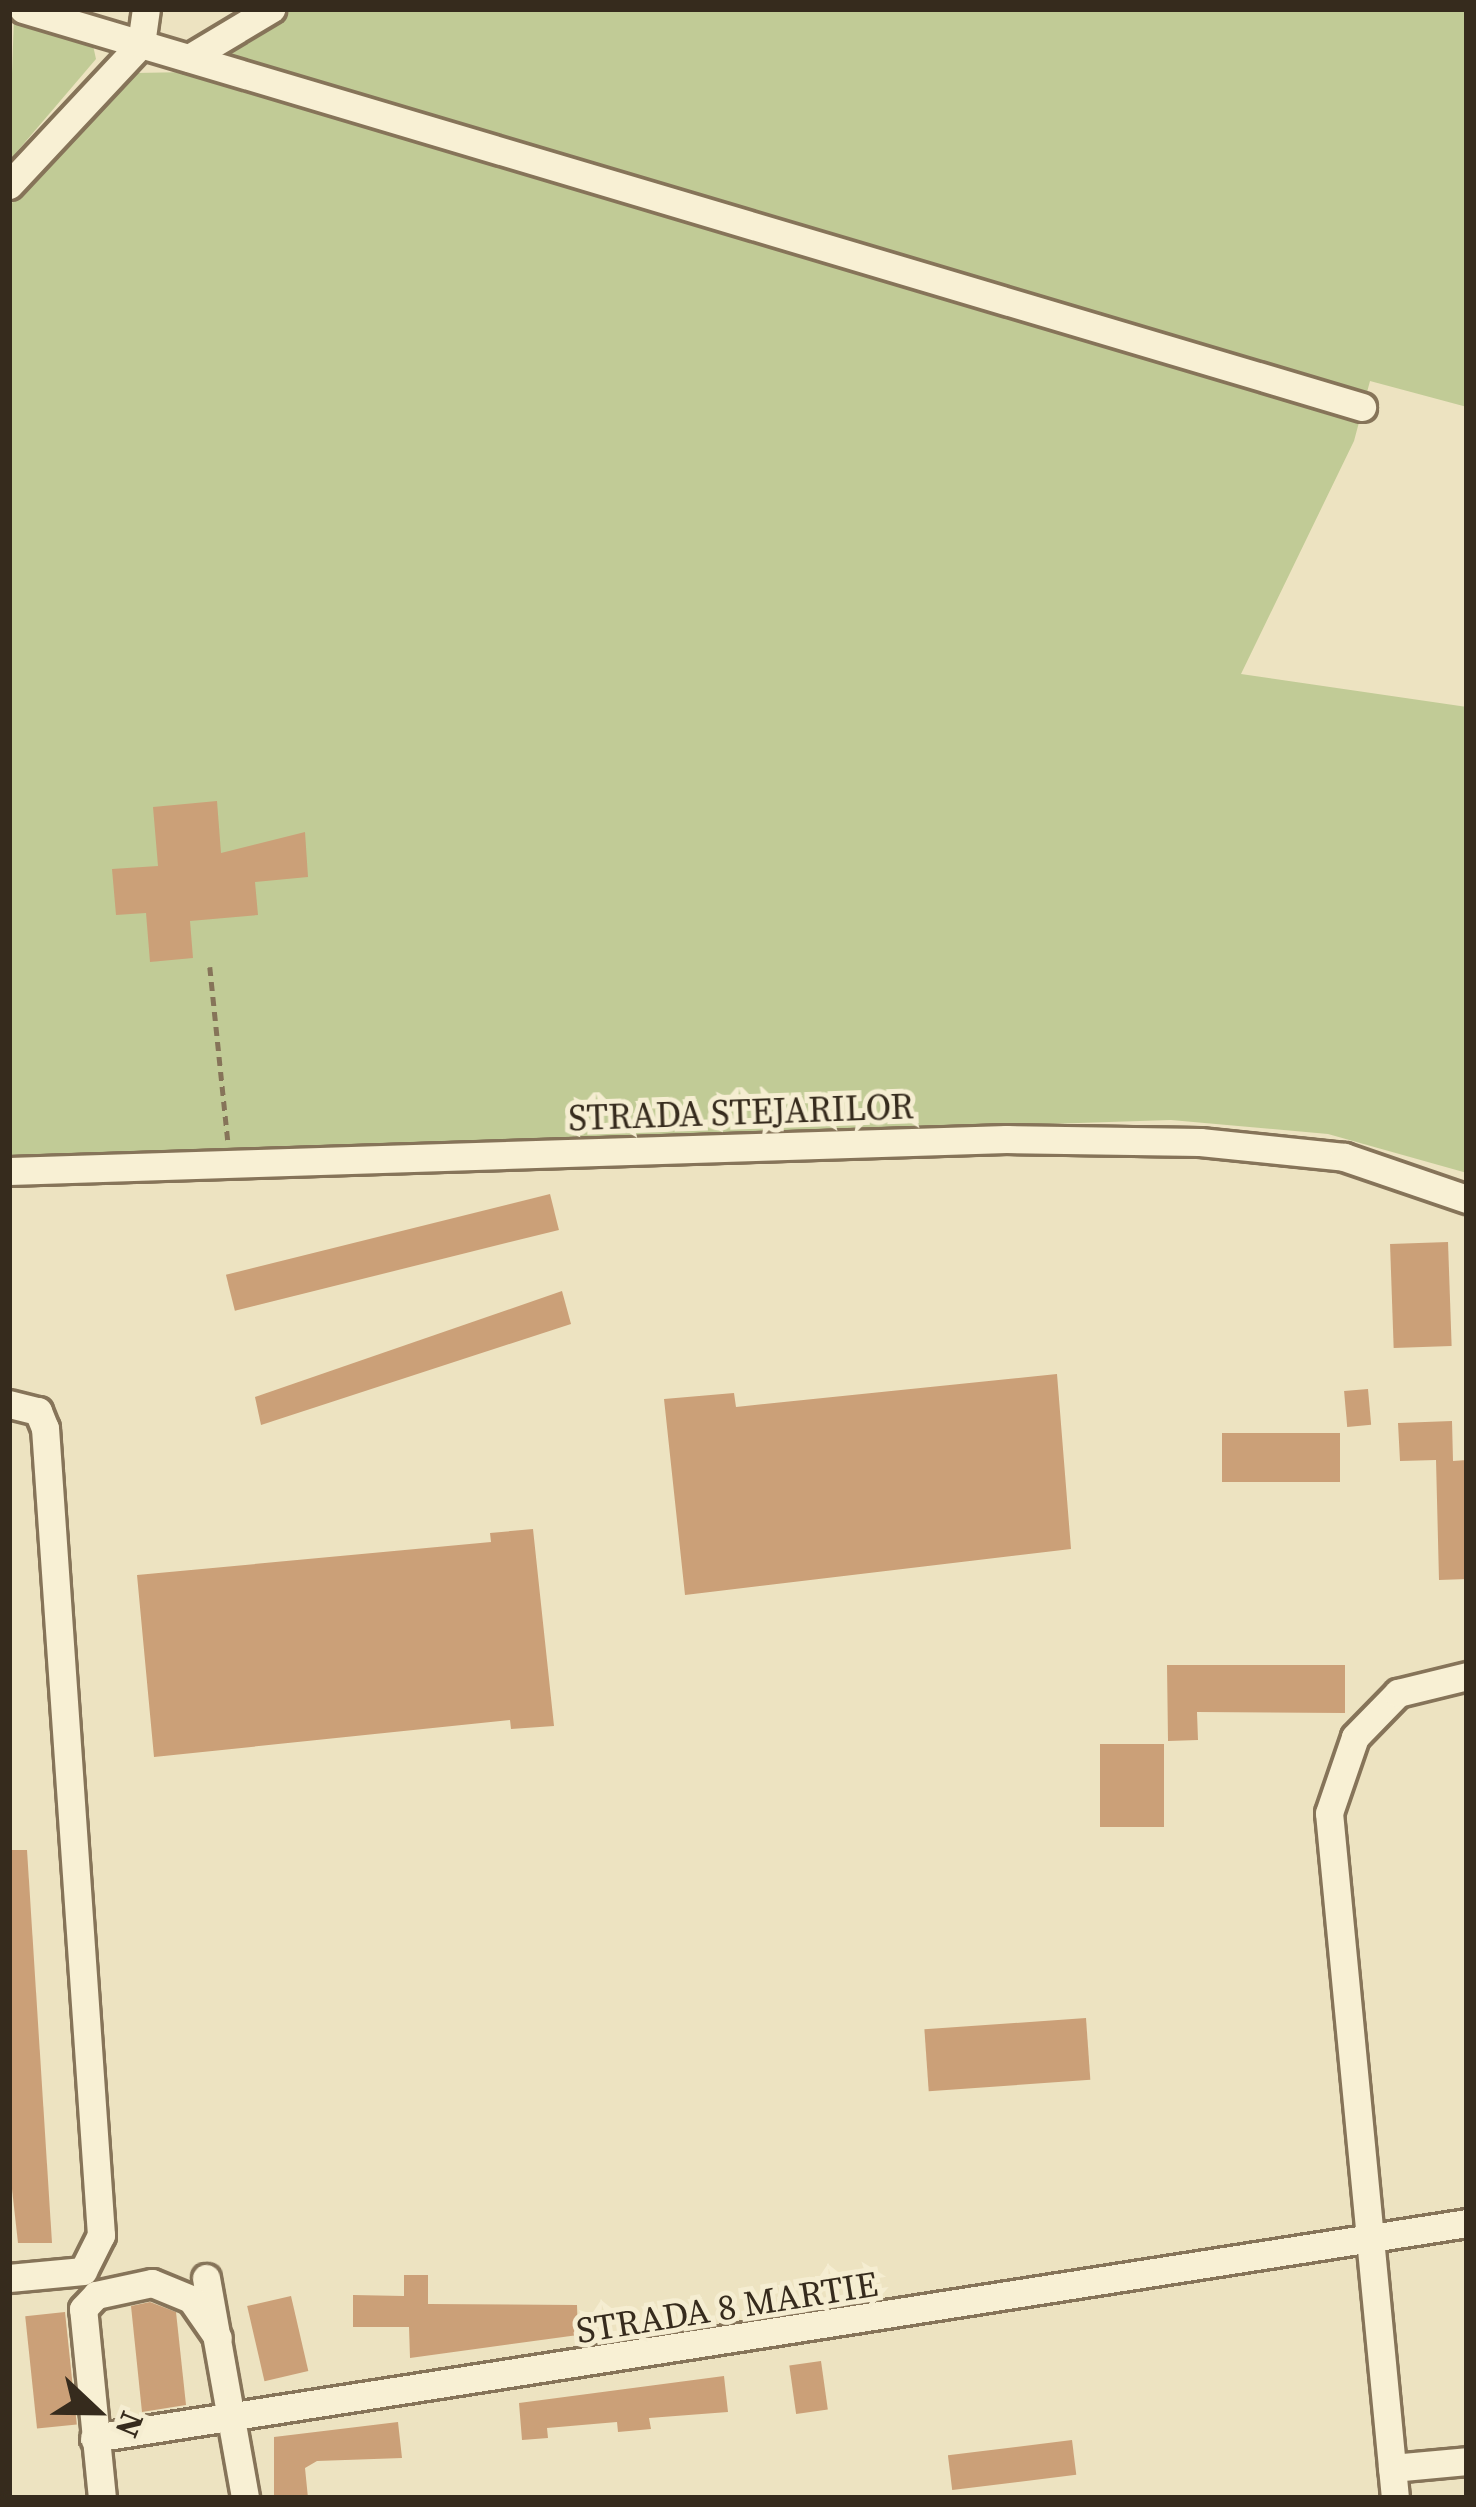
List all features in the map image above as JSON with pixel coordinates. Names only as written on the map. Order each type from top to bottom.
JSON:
[{"type":"street","points":[[23,9],[1362,407]]},
{"type":"street","points":[[9,185],[141,44],[146,9]]},
{"type":"street","points":[[189,58],[271,9]]},
{"type":"street","name":"STRADA STEJARILOR","points":[[9,1171],[1006,1139],[1200,1142],[1343,1157],[1467,1199]]},
{"type":"street","points":[[9,2278],[83,2271],[101,2235],[45,1428],[19,1405]]},
{"type":"street","points":[[1395,2498],[1340,1986],[1329,1813],[1355,1737],[1399,1693],[1467,1676]]},
{"type":"street","name":"STRADA 8 MARTIE","points":[[94,2438],[1369,2243],[1467,2223]]},
{"type":"street","points":[[206,2278],[245,2498]]},
{"type":"street","points":[[102,2498],[82,2325],[96,2295],[171,2287],[218,2338]]},
{"type":"street","points":[[1392,2468],[1467,2462]]},
{"type":"path","points":[[210,967],[230,1164]]},
{"type":"green space","points":[[285,9],[1467,9],[1467,407],[1370,381],[1354,441],[1241,674],[1467,707],[1467,1173],[1328,1134],[1171,1120],[9,1157],[9,206],[135,73],[190,72]]},
{"type":"green space","points":[[14,15],[92,41],[96,59],[9,161]]},
{"type":"building","points":[[217,801],[221,853],[305,832],[308,877],[255,882],[258,915],[190,921],[193,958],[150,962],[146,913],[116,915],[112,869],[158,866],[153,807]]},
{"type":"building","points":[[550,1194],[559,1230],[235,1311],[226,1275]]},
{"type":"building","points":[[1448,1242],[1452,1346],[1394,1348],[1390,1244]]},
{"type":"building","points":[[562,1291],[571,1324],[261,1425],[255,1397]]},
{"type":"building","points":[[1057,1374],[1071,1549],[685,1595],[664,1399],[734,1393],[736,1407]]},
{"type":"building","points":[[1368,1389],[1371,1425],[1347,1427],[1344,1391]]},
{"type":"building","points":[[1452,1421],[1453,1461],[1467,1460],[1467,1579],[1439,1580],[1436,1460],[1400,1461],[1398,1423]]},
{"type":"building","points":[[1222,1433],[1340,1433],[1340,1482],[1222,1482]]},
{"type":"building","points":[[533,1529],[554,1726],[511,1729],[510,1720],[154,1757],[137,1575],[491,1542],[490,1533]]},
{"type":"building","points":[[1167,1665],[1345,1665],[1345,1713],[1197,1712],[1198,1740],[1168,1741]]},
{"type":"building","points":[[1100,1744],[1164,1744],[1164,1827],[1100,1827]]},
{"type":"building","points":[[9,1850],[27,1850],[52,2243],[18,2243],[12,2189]]},
{"type":"building","points":[[1086,2018],[1090,2080],[929,2091],[924,2029]]},
{"type":"building","points":[[404,2275],[428,2275],[428,2304],[577,2305],[578,2335],[410,2358],[409,2327],[353,2327],[353,2295],[404,2296]]},
{"type":"building","points":[[291,2296],[308,2371],[264,2381],[247,2306]]},
{"type":"building","points":[[150,2302],[176,2312],[186,2405],[142,2412],[131,2306]]},
{"type":"building","points":[[65,2312],[77,2424],[37,2429],[25,2316]]},
{"type":"building","points":[[821,2361],[828,2410],[796,2414],[789,2365]]},
{"type":"building","points":[[724,2376],[728,2412],[649,2418],[651,2429],[618,2432],[617,2422],[547,2428],[548,2438],[522,2440],[519,2403]]},
{"type":"building","points":[[398,2422],[402,2458],[317,2461],[305,2468],[308,2498],[274,2498],[274,2437]]},
{"type":"building","points":[[1072,2440],[1076,2475],[952,2490],[948,2455]]}]
